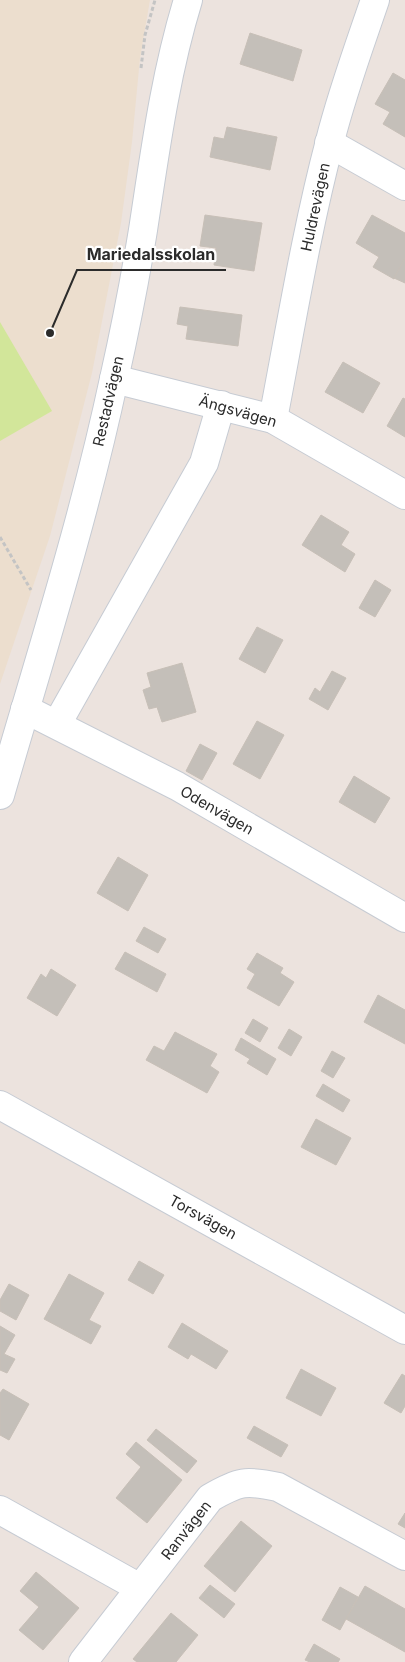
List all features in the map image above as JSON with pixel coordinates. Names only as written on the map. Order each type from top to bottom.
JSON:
[{"type":"street","name":"Restadvägen","points":[[0,795],[75,542],[114,379],[142,232],[161,115],[173,54],[188,0]]},
{"type":"street","name":"Huldrevägen","points":[[273,419],[316,197],[329,143],[340,102],[375,0]]},
{"type":"street","points":[[329,143],[405,186]]},
{"type":"street","name":"Ängsvägen","points":[[114,379],[273,419],[405,495]]},
{"type":"street","points":[[57,724],[204,463],[221,405]]},
{"type":"street","name":"Odenvägen","points":[[25,709],[177,786],[405,918]]},
{"type":"street","name":"Torsvägen","points":[[0,1104],[405,1330]]},
{"type":"street","name":"Ranvägen","points":[[83,1662],[210,1498],[234,1484],[255,1482],[278,1486],[405,1556]]},
{"type":"street","points":[[0,1510],[140,1588]]},
{"type":"path","points":[[0,536],[32,591]]},
{"type":"shaded area","points":[[0,0],[150,0],[140,58],[132,142],[121,223],[92,373],[50,536],[0,684]]},
{"type":"green space","points":[[0,322],[52,411],[0,441]]},
{"type":"building","points":[[250,33],[302,50],[293,81],[240,64]]},
{"type":"building","points":[[393,73],[405,80],[405,137],[383,124],[390,112],[375,104]]},
{"type":"building","points":[[227,127],[277,137],[270,170],[210,157],[214,137],[224,139]]},
{"type":"building","points":[[205,215],[262,223],[254,271],[214,265],[216,248],[200,246]]},
{"type":"building","points":[[372,215],[405,233],[405,258],[394,279],[373,267],[379,257],[356,243]]},
{"type":"building","points":[[405,258],[405,283],[394,278]]},
{"type":"building","points":[[180,307],[242,315],[238,346],[186,339],[188,326],[177,324]]},
{"type":"building","points":[[343,362],[380,383],[363,413],[325,392]]},
{"type":"building","points":[[403,398],[405,399],[405,437],[387,426]]},
{"type":"building","points":[[321,515],[349,532],[341,545],[355,554],[345,572],[302,545]]},
{"type":"building","points":[[375,580],[391,590],[375,617],[359,608]]},
{"type":"building","points":[[257,627],[283,640],[265,673],[239,659]]},
{"type":"building","points":[[182,663],[196,712],[162,722],[157,707],[149,709],[143,690],[151,687],[147,673]]},
{"type":"building","points":[[332,671],[346,678],[328,710],[309,699],[315,688],[320,692]]},
{"type":"building","points":[[257,721],[284,735],[260,779],[233,764]]},
{"type":"building","points":[[200,744],[217,753],[202,780],[186,771]]},
{"type":"building","points":[[354,776],[390,798],[375,823],[339,802]]},
{"type":"building","points":[[118,857],[148,875],[128,911],[97,893]]},
{"type":"building","points":[[144,927],[166,939],[158,953],[136,941]]},
{"type":"building","points":[[125,952],[166,974],[157,992],[115,969]]},
{"type":"building","points":[[257,953],[283,968],[280,973],[294,982],[279,1006],[247,988],[255,974],[247,969]]},
{"type":"building","points":[[51,969],[76,985],[57,1016],[27,998],[41,974],[46,978]]},
{"type":"building","points":[[378,995],[405,1010],[405,1044],[364,1022]]},
{"type":"building","points":[[253,1019],[268,1028],[260,1042],[245,1033]]},
{"type":"building","points":[[289,1029],[302,1037],[291,1056],[278,1048]]},
{"type":"building","points":[[175,1032],[217,1054],[210,1066],[219,1072],[207,1093],[146,1060],[154,1046],[164,1051]]},
{"type":"building","points":[[241,1038],[276,1059],[267,1075],[247,1063],[250,1059],[235,1050]]},
{"type":"building","points":[[332,1051],[345,1058],[333,1078],[321,1071]]},
{"type":"building","points":[[323,1084],[350,1100],[343,1112],[316,1096]]},
{"type":"building","points":[[316,1119],[351,1138],[336,1165],[301,1147]]},
{"type":"building","points":[[139,1261],[164,1275],[153,1294],[128,1280]]},
{"type":"building","points":[[69,1274],[104,1293],[89,1320],[101,1326],[91,1344],[44,1319]]},
{"type":"building","points":[[9,1284],[29,1295],[16,1320],[0,1311],[0,1300]]},
{"type":"building","points":[[182,1323],[228,1351],[216,1369],[191,1354],[188,1359],[168,1347]]},
{"type":"building","points":[[0,1326],[15,1335],[4,1354],[15,1359],[7,1373],[0,1370]]},
{"type":"building","points":[[301,1369],[336,1388],[321,1416],[286,1398]]},
{"type":"building","points":[[402,1374],[405,1376],[405,1406],[401,1413],[384,1403]]},
{"type":"building","points":[[3,1389],[29,1404],[9,1440],[0,1435],[0,1393]]},
{"type":"building","points":[[254,1426],[288,1445],[281,1457],[247,1438]]},
{"type":"building","points":[[156,1429],[197,1461],[187,1473],[147,1440]]},
{"type":"building","points":[[136,1442],[182,1480],[147,1523],[116,1498],[141,1467],[126,1454]]},
{"type":"building","points":[[405,1513],[405,1528],[398,1524]]},
{"type":"building","points":[[241,1521],[272,1546],[235,1592],[204,1566]]},
{"type":"building","points":[[36,1572],[79,1608],[43,1650],[19,1630],[39,1607],[20,1591]]},
{"type":"building","points":[[210,1585],[235,1604],[224,1618],[199,1598]]},
{"type":"building","points":[[365,1586],[405,1609],[405,1652],[346,1619]]},
{"type":"building","points":[[340,1587],[358,1597],[340,1630],[322,1620]]},
{"type":"building","points":[[171,1613],[198,1635],[176,1662],[137,1662],[133,1659]]},
{"type":"building","points":[[314,1644],[340,1659],[338,1662],[310,1662],[305,1660]]},
{"type":"place","name":"Mariedalsskolan","points":[[50,333]]}]
